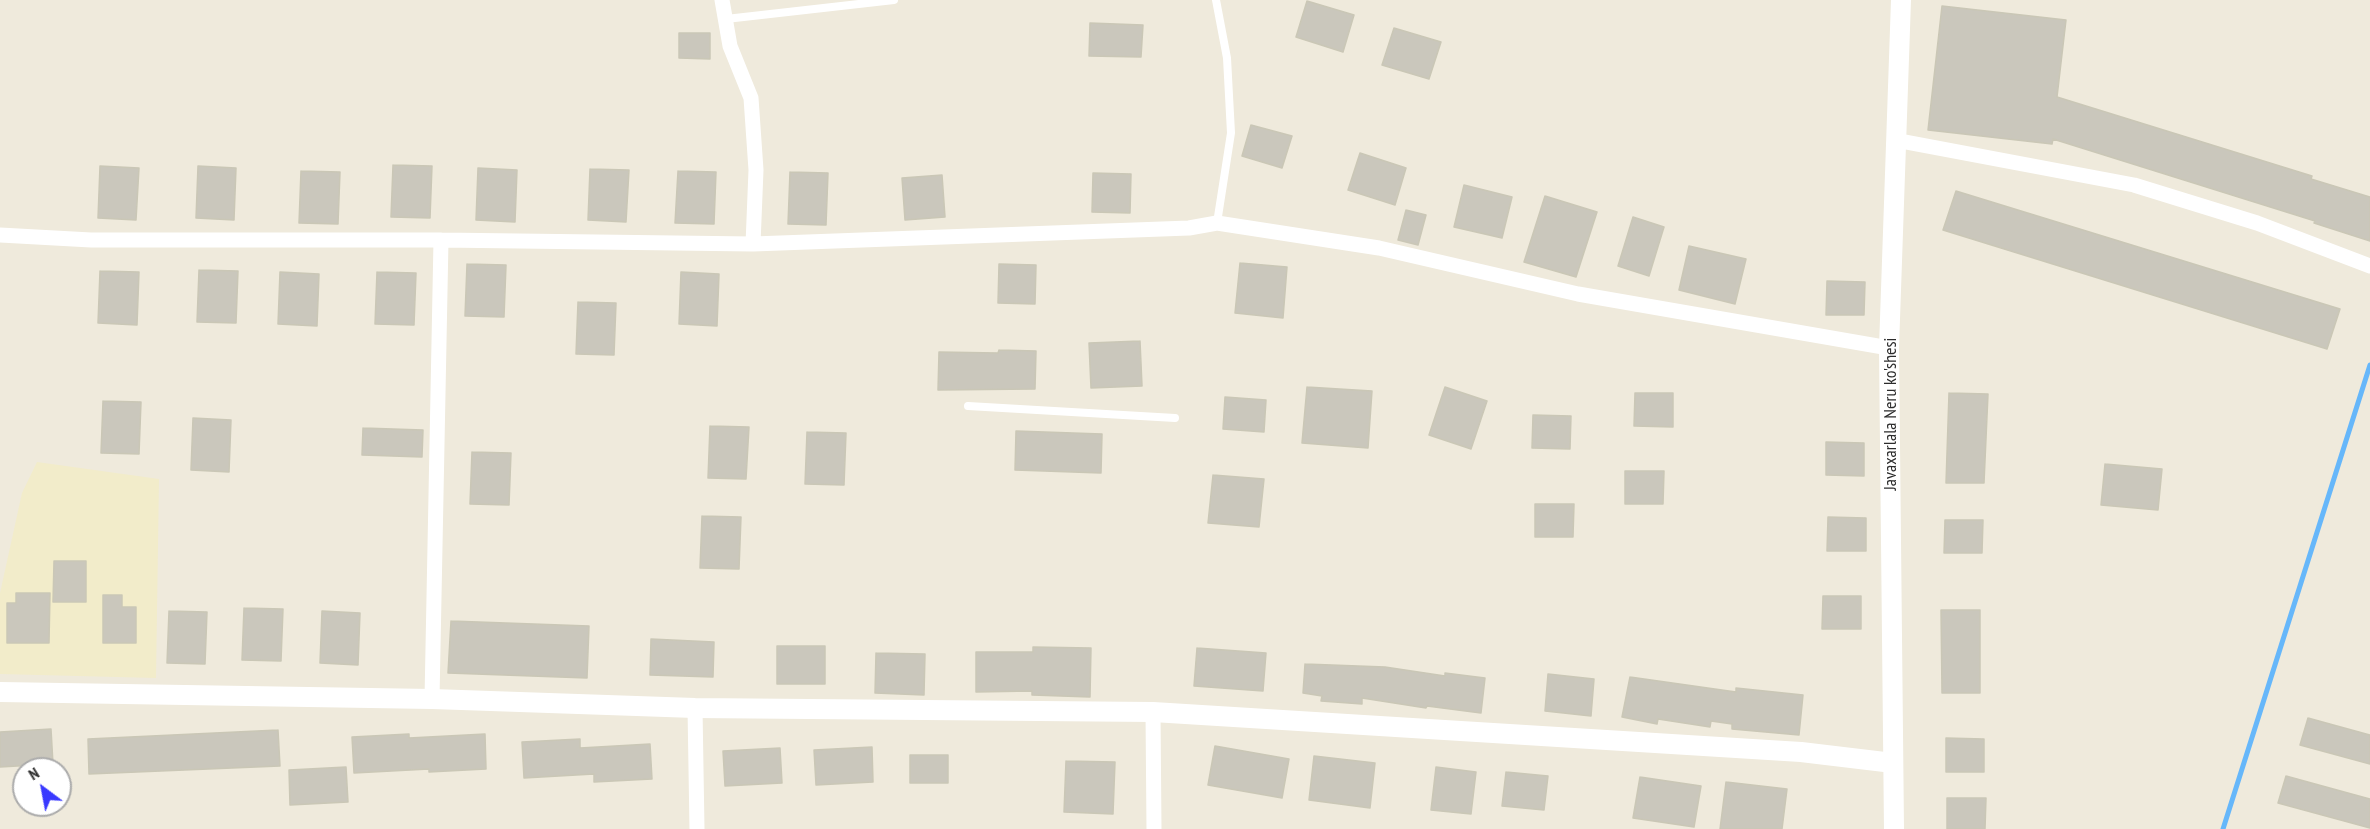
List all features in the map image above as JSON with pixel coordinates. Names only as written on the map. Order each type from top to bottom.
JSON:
[{"type":"street","points":[[722,0],[730,46],[751,98],[756,170],[753,244]]},
{"type":"street","name":"Javaxarlala Neru ko'shesi","points":[[1893,829],[1890,348],[1901,0]]},
{"type":"street","points":[[1895,140],[2134,185],[2257,223],[2370,266]]},
{"type":"street","points":[[0,235],[91,240],[441,240],[753,244],[1189,228],[1217,223],[1379,248],[1578,294],[1890,348]]},
{"type":"street","points":[[432,699],[441,240]]},
{"type":"street","points":[[0,692],[432,699],[695,708],[1153,712],[1801,752],[1893,764]]},
{"type":"street","points":[[695,708],[697,829]]},
{"type":"street","points":[[1153,712],[1154,829]]},
{"type":"lane","points":[[726,19],[894,0]]},
{"type":"lane","points":[[1216,0],[1227,58],[1231,133],[1217,223]]},
{"type":"lane","points":[[968,406],[1175,418]]},
{"type":"shaded area","points":[[37,462],[159,479],[156,678],[0,674],[0,593],[22,493]]},
{"type":"building","points":[[1307,1],[1354,15],[1343,52],[1296,37]]},
{"type":"building","points":[[1942,6],[2066,20],[2057,97],[2312,176],[2311,179],[2370,197],[2370,241],[2314,223],[2315,221],[2053,139],[2052,144],[1928,130]]},
{"type":"building","points":[[1090,23],[1143,25],[1141,57],[1089,56]]},
{"type":"building","points":[[1394,28],[1441,42],[1429,79],[1382,65]]},
{"type":"building","points":[[679,33],[710,33],[710,59],[679,58]]},
{"type":"building","points":[[1251,125],[1292,136],[1282,168],[1242,156]]},
{"type":"building","points":[[1360,153],[1406,168],[1395,205],[1348,190]]},
{"type":"building","points":[[393,165],[432,166],[430,218],[391,217]]},
{"type":"building","points":[[100,166],[139,168],[136,220],[98,218]]},
{"type":"building","points":[[198,166],[236,168],[234,220],[196,218]]},
{"type":"building","points":[[478,168],[517,170],[515,222],[476,220]]},
{"type":"building","points":[[590,169],[629,170],[626,222],[588,220]]},
{"type":"building","points":[[301,171],[340,172],[338,224],[299,223]]},
{"type":"building","points":[[678,171],[716,172],[714,224],[675,223]]},
{"type":"building","points":[[790,172],[828,173],[826,225],[788,224]]},
{"type":"building","points":[[1093,173],[1131,174],[1130,213],[1092,212]]},
{"type":"building","points":[[942,175],[945,217],[905,220],[902,178]]},
{"type":"building","points":[[1464,185],[1512,197],[1502,238],[1454,227]]},
{"type":"building","points":[[1956,191],[2340,309],[2327,349],[1943,230]]},
{"type":"building","points":[[1545,196],[1597,212],[1576,277],[1524,262]]},
{"type":"building","points":[[1406,210],[1426,215],[1418,245],[1398,240]]},
{"type":"building","points":[[1633,217],[1664,227],[1649,276],[1618,266]]},
{"type":"building","points":[[1689,246],[1746,259],[1735,304],[1679,290]]},
{"type":"building","points":[[1240,263],[1287,267],[1283,318],[1235,313]]},
{"type":"building","points":[[467,264],[506,265],[504,317],[465,316]]},
{"type":"building","points":[[999,264],[1036,265],[1035,304],[998,303]]},
{"type":"building","points":[[199,270],[238,271],[236,323],[197,322]]},
{"type":"building","points":[[100,271],[139,272],[137,325],[98,323]]},
{"type":"building","points":[[280,272],[319,274],[317,326],[278,324]]},
{"type":"building","points":[[377,272],[416,273],[414,325],[375,324]]},
{"type":"building","points":[[681,272],[719,274],[717,326],[679,324]]},
{"type":"building","points":[[1827,281],[1865,282],[1864,315],[1826,315]]},
{"type":"building","points":[[578,302],[616,303],[614,355],[576,354]]},
{"type":"building","points":[[1140,341],[1142,386],[1091,388],[1089,343]]},
{"type":"building","points":[[999,350],[1036,351],[1035,389],[938,390],[939,352],[998,353]]},
{"type":"building","points":[[1307,387],[1372,391],[1368,448],[1302,443]]},
{"type":"building","points":[[1445,387],[1487,401],[1471,449],[1429,435]]},
{"type":"building","points":[[1635,393],[1673,393],[1673,427],[1634,426]]},
{"type":"building","points":[[1949,393],[1988,394],[1984,483],[1946,483]]},
{"type":"building","points":[[1225,397],[1266,400],[1264,432],[1223,429]]},
{"type":"building","points":[[103,401],[141,402],[139,454],[101,453]]},
{"type":"building","points":[[1533,415],[1571,416],[1570,449],[1532,448]]},
{"type":"building","points":[[193,418],[231,420],[229,472],[191,470]]},
{"type":"building","points":[[710,426],[749,427],[746,479],[708,478]]},
{"type":"building","points":[[363,428],[423,430],[422,457],[362,455]]},
{"type":"building","points":[[1016,431],[1102,434],[1101,473],[1015,470]]},
{"type":"building","points":[[807,432],[846,433],[844,485],[805,484]]},
{"type":"building","points":[[1826,442],[1864,443],[1864,476],[1826,475]]},
{"type":"building","points":[[472,452],[511,453],[509,505],[470,504]]},
{"type":"building","points":[[2105,464],[2162,469],[2158,510],[2101,505]]},
{"type":"building","points":[[1625,471],[1664,471],[1663,504],[1625,504]]},
{"type":"building","points":[[1213,475],[1264,479],[1259,527],[1208,523]]},
{"type":"building","points":[[1535,504],[1574,504],[1573,537],[1535,537]]},
{"type":"building","points":[[702,516],[741,517],[739,569],[700,568]]},
{"type":"building","points":[[1828,517],[1866,518],[1866,551],[1827,551]]},
{"type":"building","points":[[1945,520],[1983,520],[1982,553],[1944,553]]},
{"type":"building","points":[[54,561],[86,561],[86,602],[53,602]]},
{"type":"building","points":[[16,593],[50,593],[49,643],[7,643],[7,603],[16,603]]},
{"type":"building","points":[[103,595],[122,595],[122,607],[136,607],[136,643],[103,643]]},
{"type":"building","points":[[1823,596],[1861,596],[1861,629],[1822,629]]},
{"type":"building","points":[[244,608],[283,609],[281,661],[242,660]]},
{"type":"building","points":[[1941,610],[1980,610],[1980,693],[1942,693]]},
{"type":"building","points":[[169,611],[207,612],[205,664],[167,663]]},
{"type":"building","points":[[322,611],[360,613],[358,665],[320,663]]},
{"type":"building","points":[[451,621],[589,626],[587,678],[448,673]]},
{"type":"building","points":[[651,639],[714,642],[713,677],[650,675]]},
{"type":"building","points":[[777,646],[825,646],[825,684],[777,684]]},
{"type":"building","points":[[1033,647],[1091,648],[1090,697],[1032,695],[1032,691],[976,692],[976,652],[1033,652]]},
{"type":"building","points":[[1197,648],[1266,653],[1263,691],[1194,686]]},
{"type":"building","points":[[876,653],[925,654],[924,695],[875,693]]},
{"type":"building","points":[[1305,664],[1385,667],[1445,676],[1445,673],[1485,678],[1481,713],[1427,706],[1426,708],[1362,698],[1362,704],[1321,701],[1322,696],[1303,693]]},
{"type":"building","points":[[1548,674],[1594,679],[1591,716],[1545,711]]},
{"type":"building","points":[[1630,677],[1736,692],[1736,688],[1803,695],[1799,735],[1732,729],[1732,724],[1711,721],[1710,727],[1658,719],[1657,724],[1622,717]]},
{"type":"building","points":[[2308,718],[2370,735],[2370,764],[2300,745]]},
{"type":"building","points":[[51,729],[53,757],[12,757],[12,766],[0,767],[0,732]]},
{"type":"building","points":[[278,730],[280,766],[89,774],[88,739]]},
{"type":"building","points":[[409,734],[409,738],[485,734],[486,769],[354,773],[352,737]]},
{"type":"building","points":[[1946,738],[1984,739],[1984,772],[1946,772]]},
{"type":"building","points":[[580,739],[580,748],[650,744],[652,779],[594,782],[594,774],[524,778],[522,742]]},
{"type":"building","points":[[1215,746],[1289,759],[1282,798],[1208,785]]},
{"type":"building","points":[[872,747],[873,782],[816,785],[814,750]]},
{"type":"building","points":[[780,748],[782,783],[725,786],[723,751]]},
{"type":"building","points":[[910,755],[948,755],[948,783],[910,783]]},
{"type":"building","points":[[1314,756],[1375,763],[1370,808],[1309,800]]},
{"type":"building","points":[[1066,761],[1115,762],[1113,814],[1064,812]]},
{"type":"building","points":[[346,767],[348,802],[290,805],[289,770]]},
{"type":"building","points":[[1436,767],[1476,772],[1471,814],[1431,810]]},
{"type":"building","points":[[1506,772],[1548,776],[1544,810],[1502,806]]},
{"type":"building","points":[[2286,776],[2370,799],[2370,828],[2278,803]]},
{"type":"building","points":[[1640,777],[1701,786],[1694,827],[1633,818]]},
{"type":"building","points":[[1726,782],[1787,789],[1782,829],[1720,829]]},
{"type":"building","points":[[1947,798],[1986,798],[1985,829],[1947,829]]},
{"type":"waterway","points":[[2223,829],[2370,365]]}]
